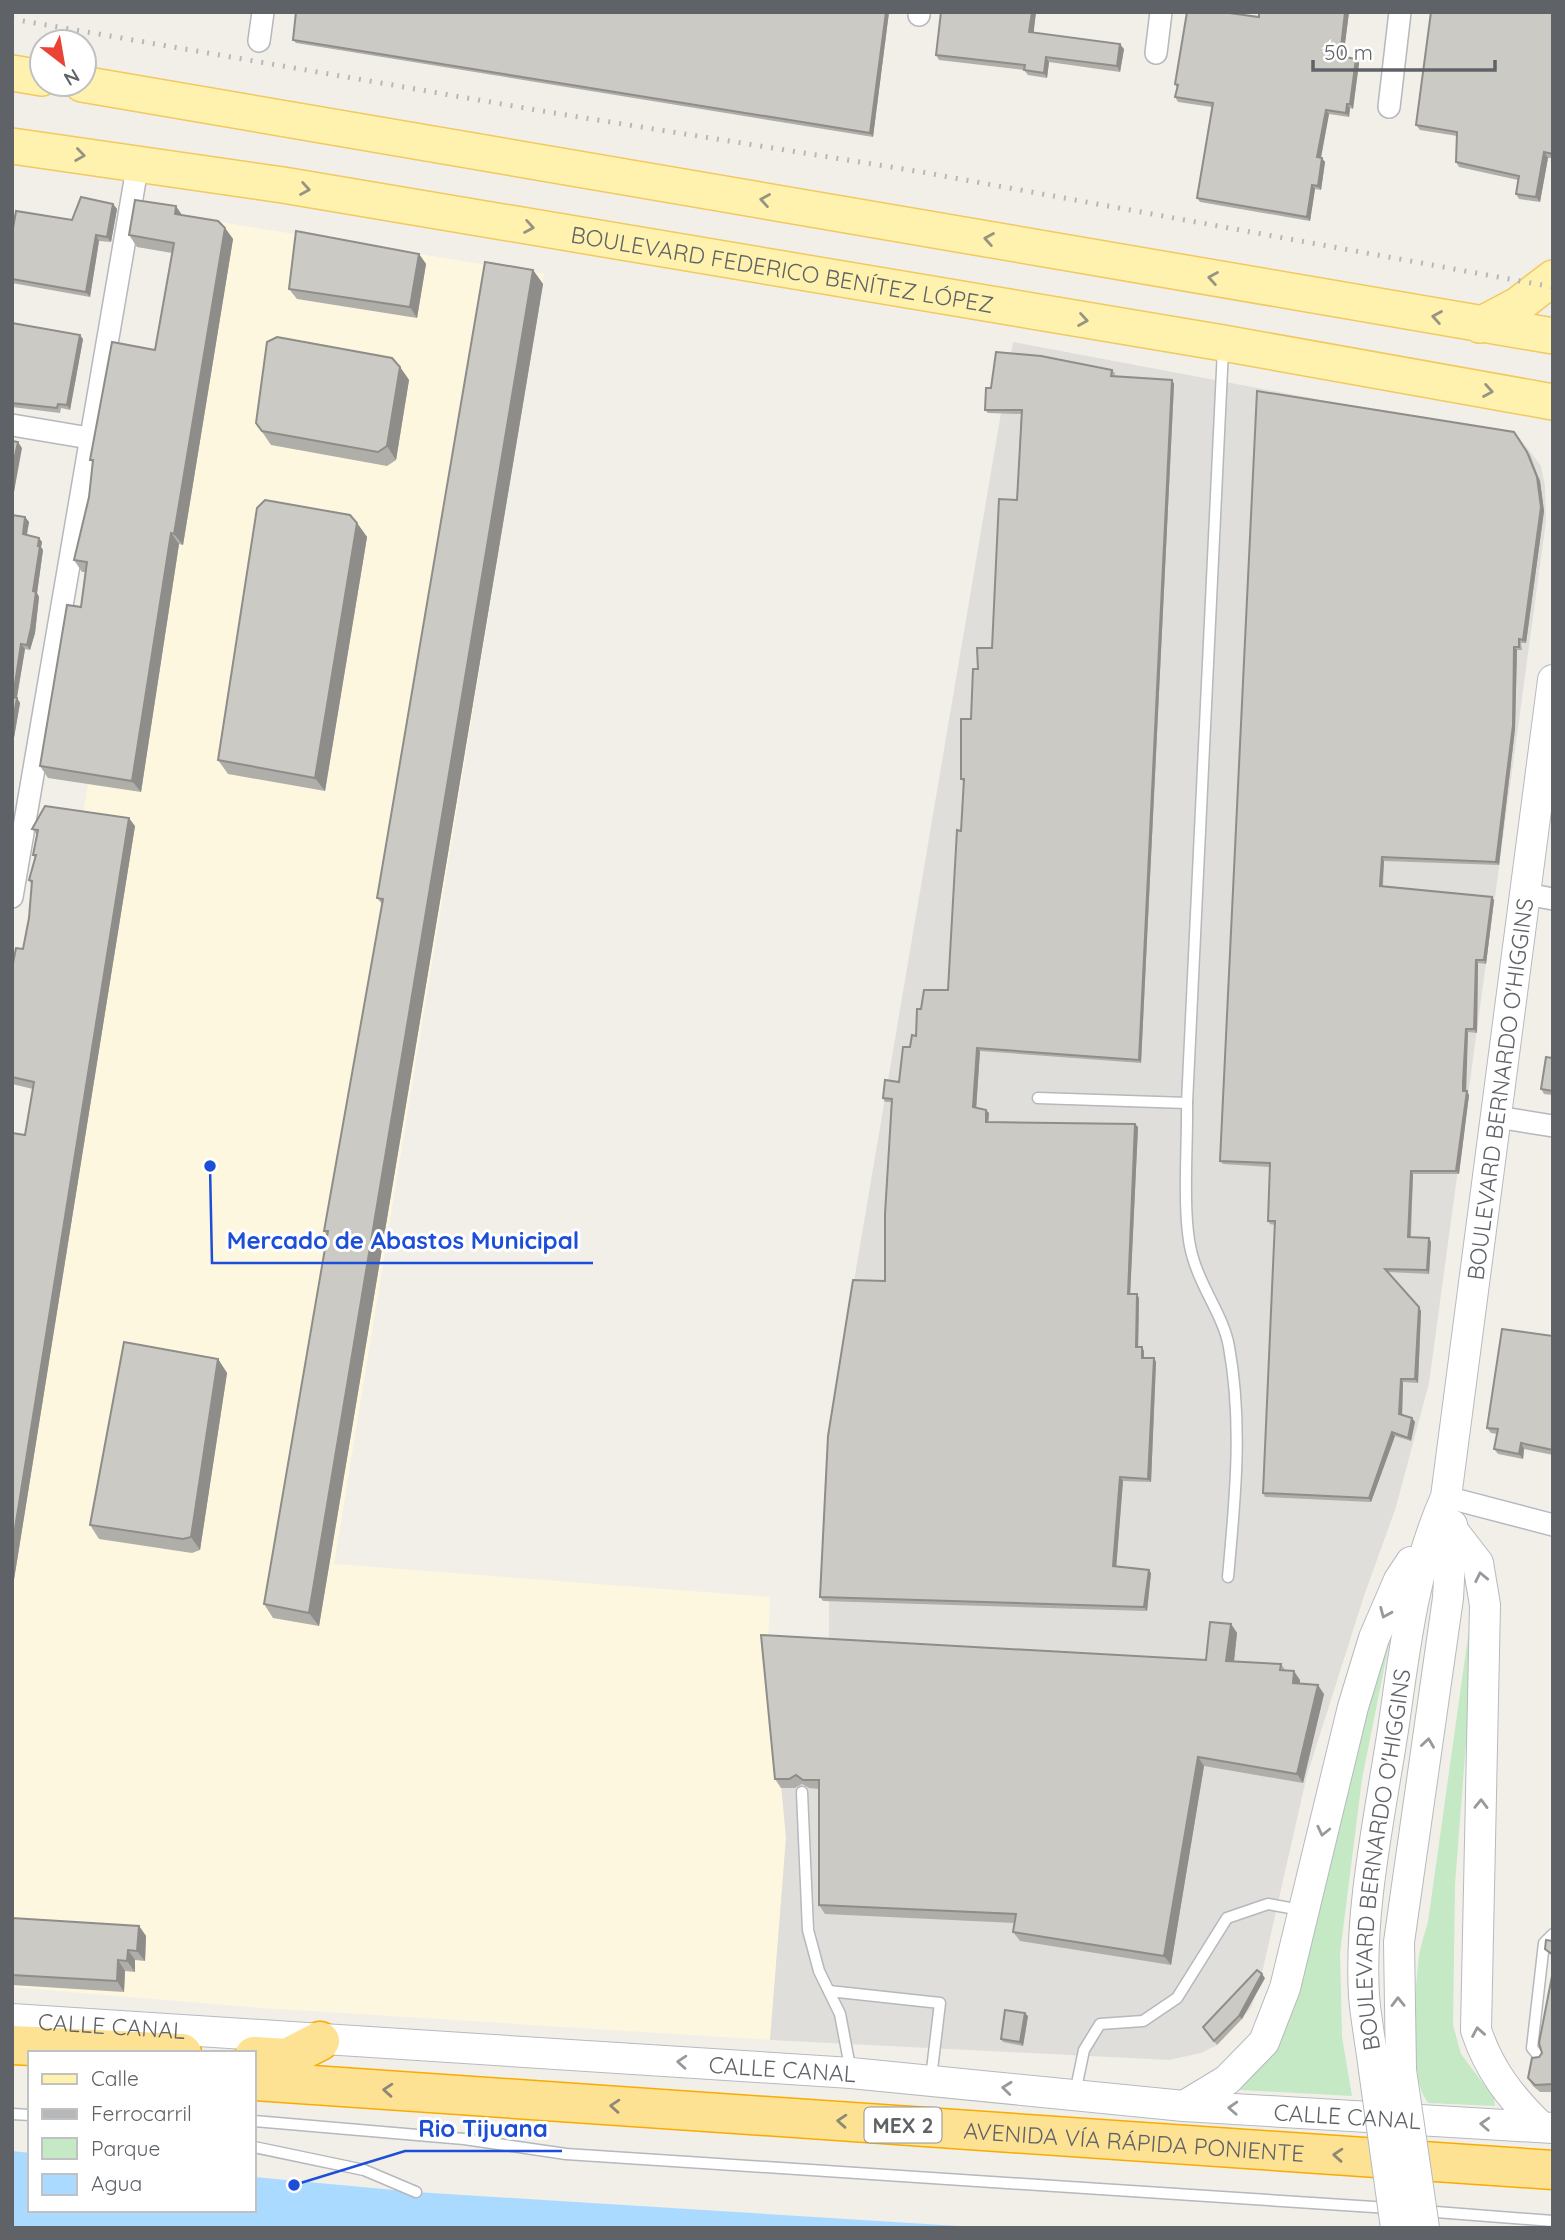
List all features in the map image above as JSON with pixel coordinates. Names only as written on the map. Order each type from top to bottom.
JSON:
[{"type":"highway","points":[[256,2056],[287,2058],[320,2041]]},
{"type":"highway","points":[[12,2045],[140,2051]]},
{"type":"highway","name":"AVENIDA VÍA RÁPIDA PONIENTE","points":[[256,2081],[1553,2170]]},
{"type":"main road","points":[[98,87],[1553,336]]},
{"type":"main road","name":"BOULEVARD FEDERICO BENÍTEZ LÓPEZ","points":[[12,146],[138,163],[1223,343],[1553,402]]},
{"type":"main road","points":[[1480,325],[1518,305],[1553,278]]},
{"type":"main road","name":"BOULEVARD BERNARDO O'HIGGINS","points":[[1424,2228],[1387,2070],[1364,1995],[1365,1941],[1375,1848],[1413,1590],[1442,1532],[1497,1117],[1539,897],[1553,680]]},
{"type":"main road","points":[[1184,2105],[1227,2080],[1264,2042],[1285,1988],[1353,1707],[1374,1638],[1399,1580],[1442,1532],[1478,1563],[1485,1605],[1476,2030],[1483,2053],[1505,2090],[1547,2128]]},
{"type":"main road","name":"CALLE CANAL","points":[[12,2019],[320,2041],[851,2073],[1184,2105],[1547,2128]]},
{"type":"main road","name":"BOULEVARD BERNARDO O'HIGGINS","points":[[1387,2070],[1396,2228]]},
{"type":"street","points":[[259,41],[263,12]]},
{"type":"street","points":[[1156,53],[1161,12]]},
{"type":"street","points":[[1389,107],[1400,12]]},
{"type":"street","points":[[12,897],[138,163]]},
{"type":"street","points":[[12,425],[89,438]]},
{"type":"street","points":[[1497,1117],[1553,1126]]},
{"type":"street","points":[[1446,1497],[1553,1525]]},
{"type":"lane","points":[[1223,343],[1187,1103],[1188,1220],[1192,1256],[1229,1344],[1236,1413],[1237,1477],[1228,1577]]},
{"type":"lane","points":[[1038,1098],[1187,1103]]},
{"type":"lane","points":[[802,1792],[808,1930],[812,1954],[840,2014],[851,2073]]},
{"type":"lane","points":[[1074,2095],[1084,2050],[1100,2024],[1143,2021],[1177,1997],[1227,1918],[1268,1904],[1304,1910]]},
{"type":"lane","points":[[1540,2058],[1532,2048],[1544,1943],[1553,1934]]},
{"type":"lane","points":[[829,1991],[940,2003],[930,2081]]},
{"type":"lane","points":[[256,2121],[464,2138],[566,2154],[1553,2221]]},
{"type":"lane","points":[[256,2147],[364,2170],[416,2192]]},
{"type":"shaded area","points":[[189,217],[544,274],[334,1564],[770,1597],[768,1644],[786,1838],[770,2040],[262,2008],[12,1987],[12,1231],[32,1101]]},
{"type":"shaded area","points":[[1013,342],[1519,437],[1541,466],[1545,486],[1546,521],[1429,1383],[1396,1507],[1364,1596],[1307,1775],[1260,1982],[1251,2008],[1217,2045],[1201,2053],[1169,2060],[770,2040],[786,1838],[768,1644],[829,1646],[829,1429]]},
{"type":"green space","points":[[1473,1601],[1468,1717],[1455,1884],[1453,2025],[1461,2054],[1494,2098],[1495,2106],[1429,2103],[1418,2078],[1415,2038],[1419,1959],[1428,1922]]},
{"type":"green space","points":[[1391,1634],[1362,1779],[1340,1953],[1342,2037],[1352,2096],[1224,2089],[1263,2054],[1349,1753]]},
{"type":"water","points":[[12,2151],[28,2153],[28,2212],[256,2212],[256,2177],[416,2192],[990,2228],[12,2228]]},
{"type":"building","points":[[296,12],[886,12],[870,133],[293,40]]},
{"type":"building","points":[[941,12],[1032,12],[1029,32],[1120,44],[1117,66],[1046,57],[1044,73],[1024,70],[1025,65],[936,55]]},
{"type":"building","points":[[1187,12],[1222,12],[1259,17],[1259,12],[1345,12],[1340,56],[1356,59],[1350,104],[1347,104],[1346,113],[1326,110],[1317,157],[1322,158],[1318,186],[1312,185],[1307,217],[1197,198],[1213,103],[1175,97]]},
{"type":"building","points":[[1431,12],[1553,12],[1553,154],[1544,152],[1536,197],[1516,194],[1519,176],[1456,162],[1457,132],[1416,125]]},
{"type":"building","points":[[81,197],[113,204],[107,237],[96,235],[86,292],[12,279],[12,234],[16,211],[72,220]]},
{"type":"building","points":[[135,200],[176,206],[175,214],[218,221],[225,228],[174,534],[171,533],[132,781],[40,766],[67,605],[81,607],[87,562],[74,560],[89,497],[93,460],[90,460],[112,342],[155,350],[174,243],[129,235]]},
{"type":"building","points":[[296,231],[419,254],[410,307],[289,289]]},
{"type":"building","points":[[485,262],[533,270],[309,1613],[264,1604],[328,1231],[324,1231],[383,899],[377,898]]},
{"type":"building","points":[[12,323],[80,335],[67,405],[58,404],[57,408],[12,403]]},
{"type":"building","points":[[277,337],[392,358],[400,367],[387,446],[378,452],[262,431],[256,423],[267,342]]},
{"type":"building","points":[[996,352],[1041,356],[1112,370],[1111,376],[1172,380],[1139,1060],[977,1048],[973,1107],[986,1110],[986,1122],[1135,1124],[1128,1294],[1137,1294],[1136,1347],[1142,1347],[1142,1358],[1154,1358],[1148,1479],[1120,1477],[1113,1566],[1149,1570],[1144,1607],[820,1597],[828,1436],[853,1280],[885,1281],[885,1214],[892,1099],[883,1098],[885,1080],[899,1082],[903,1047],[910,1047],[912,1035],[916,1036],[917,1009],[921,1009],[924,990],[948,990],[957,830],[961,831],[964,779],[961,779],[961,719],[971,719],[973,669],[978,669],[977,648],[992,648],[999,499],[1017,500],[1022,410],[985,410],[986,388],[991,388]]},
{"type":"building","points":[[1257,391],[1514,432],[1527,452],[1537,477],[1541,507],[1523,640],[1519,639],[1519,647],[1514,647],[1513,725],[1496,862],[1382,857],[1380,886],[1492,897],[1484,960],[1476,960],[1474,1029],[1466,1029],[1463,1091],[1467,1091],[1456,1171],[1411,1171],[1408,1237],[1429,1238],[1427,1270],[1385,1269],[1419,1307],[1415,1379],[1401,1379],[1399,1414],[1412,1418],[1408,1438],[1392,1432],[1369,1498],[1263,1493],[1275,1221],[1268,1221],[1270,1163],[1220,1161]]},
{"type":"building","points":[[12,441],[18,442],[12,470]]},
{"type":"building","points":[[265,500],[350,515],[357,523],[315,778],[218,760],[257,508]]},
{"type":"building","points":[[12,515],[25,517],[23,534],[39,538],[40,546],[31,628],[27,645],[21,644],[13,697],[17,698],[12,726]]},
{"type":"building","points":[[45,806],[129,818],[12,1547],[12,1133],[25,1135],[34,1082],[12,1077],[12,968],[16,948],[23,949],[29,918],[32,881],[29,880],[36,855],[33,855],[38,830],[32,829]]},
{"type":"building","points":[[1546,1057],[1553,1058],[1553,1091],[1541,1089]]},
{"type":"building","points":[[1502,1329],[1553,1336],[1553,1450],[1521,1443],[1519,1454],[1494,1449],[1498,1429],[1487,1428]]},
{"type":"building","points":[[124,1342],[218,1359],[191,1537],[183,1539],[90,1525]]},
{"type":"building","points":[[1210,1622],[1231,1624],[1226,1661],[1281,1664],[1280,1670],[1294,1671],[1293,1683],[1318,1685],[1297,1774],[1198,1757],[1164,1956],[1013,1932],[1016,1914],[819,1905],[819,1780],[803,1780],[796,1775],[789,1779],[775,1779],[761,1635],[1206,1660]]},
{"type":"building","points":[[12,1918],[139,1926],[137,1951],[128,1950],[127,1961],[118,1960],[117,1981],[12,1975]]},
{"type":"building","points":[[1546,1940],[1553,1941],[1553,1955],[1545,1949]]},
{"type":"building","points":[[1257,1970],[1262,1974],[1239,2016],[1214,2041],[1203,2027]]},
{"type":"building","points":[[1553,1971],[1553,2084],[1535,2085],[1528,2078],[1532,2058],[1539,2057],[1542,2053],[1539,2043]]},
{"type":"building","points":[[1005,2010],[1025,2013],[1020,2042],[1001,2039]]},
{"type":"railway","points":[[12,19],[548,112],[916,171],[1553,287]]},
{"type":"place","name":"Mercado de Abastos Municipal","points":[[210,1166]]},
{"type":"place","name":"Rio Tijuana","points":[[294,2185]]}]
